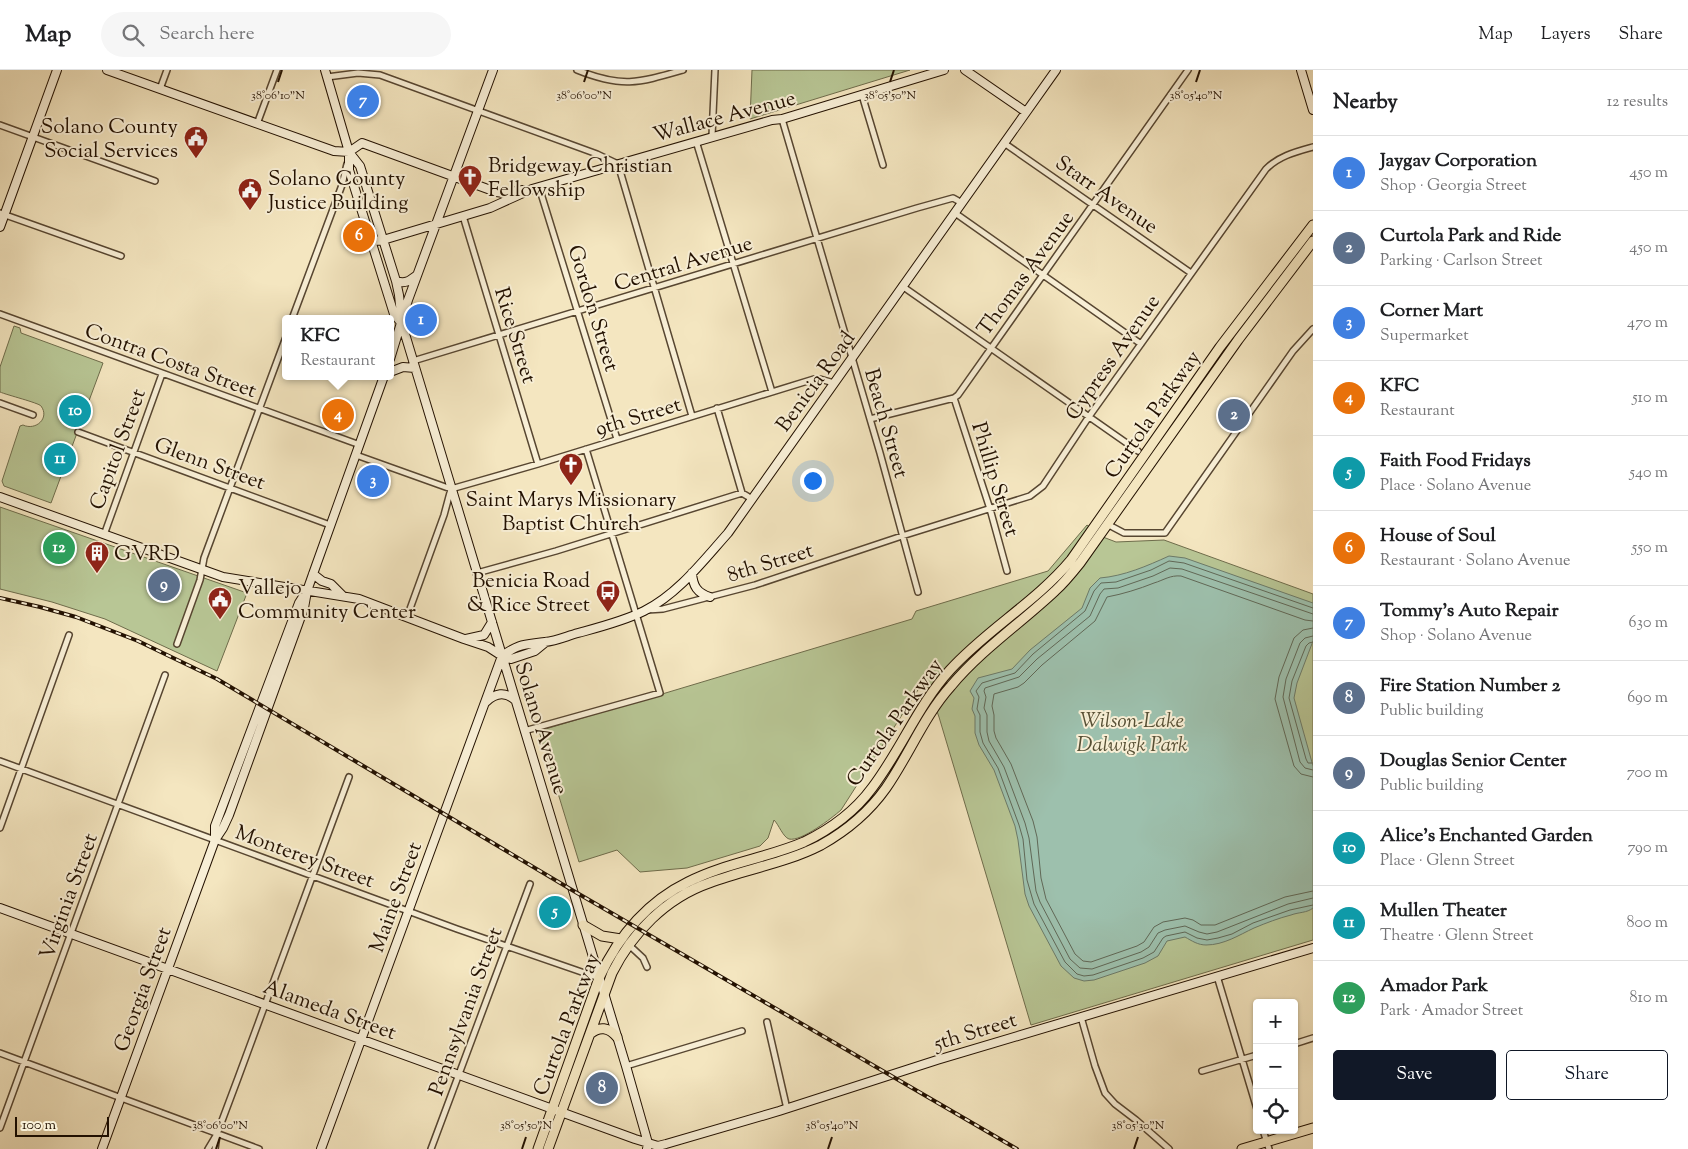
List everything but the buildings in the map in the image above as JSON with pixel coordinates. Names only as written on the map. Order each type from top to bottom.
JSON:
[{"type":"main road","points":[[0,227],[2,214],[57,70]]},
{"type":"main road","points":[[107,70],[334,151],[349,152],[362,143],[488,189],[504,192],[536,188]]},
{"type":"main road","points":[[394,348],[408,300],[493,70]]},
{"type":"main road","name":"Wallace Avenue","points":[[371,241],[383,240],[490,208],[536,188],[712,136],[782,119],[862,96],[944,70]]},
{"type":"main road","points":[[966,70],[1026,112]]},
{"type":"main road","name":"Benicia Road","points":[[502,656],[514,647],[528,643],[546,642],[636,614],[668,594],[692,573],[728,533],[752,500],[1056,70]]},
{"type":"main road","points":[[1301,70],[1313,110]]},
{"type":"main road","name":"Solano Avenue","points":[[326,74],[349,152],[349,170],[394,314],[402,324]]},
{"type":"main road","name":"Solano Avenue","points":[[349,152],[360,166],[396,281],[400,295],[402,324],[626,1066],[648,1148]]},
{"type":"main road","points":[[488,189],[493,199],[490,208]]},
{"type":"main road","name":"Curtola Parkway","points":[[548,1149],[557,1110],[599,978],[608,960],[652,906],[670,892],[689,881],[804,842],[842,819],[855,807],[884,771],[938,684],[967,653],[1066,566],[1220,348],[1313,225]]},
{"type":"main road","name":"Curtola Parkway","points":[[538,1149],[557,1110],[589,1034],[625,941],[659,912],[693,890],[708,883],[802,854],[851,826],[886,788],[931,713],[950,686],[965,670],[1056,591],[1080,563],[1238,340],[1313,241]]},
{"type":"main road","points":[[396,281],[408,282],[417,275]]},
{"type":"main road","points":[[394,370],[414,365]]},
{"type":"main road","name":"Georgia Street","points":[[102,1149],[215,840],[229,815],[304,608],[307,591],[330,525],[384,380]]},
{"type":"main road","points":[[0,497],[223,577],[359,599],[464,639],[488,646],[502,656]]},
{"type":"main road","points":[[1107,524],[1106,519],[1110,504]]},
{"type":"main road","points":[[692,573],[693,583],[697,590],[710,597]]},
{"type":"main road","points":[[313,574],[322,581],[331,584],[343,596]]},
{"type":"main road","points":[[464,639],[484,634],[492,622]]},
{"type":"main road","name":"Maine Street","points":[[321,1149],[502,656]]},
{"type":"main road","points":[[485,704],[492,696],[499,694],[507,694],[515,700]]},
{"type":"main road","name":"Alameda Street","points":[[0,908],[557,1110],[648,1148]]},
{"type":"main road","points":[[583,925],[602,936],[625,941]]},
{"type":"main road","name":"5th Street","points":[[648,1148],[787,1109],[937,1060],[1313,948]]},
{"type":"main road","points":[[589,1034],[595,1030],[605,1028],[617,1037]]},
{"type":"main road","points":[[1242,1149],[1268,1145],[1313,1128]]},
{"type":"street","points":[[160,89],[167,70]]},
{"type":"street","points":[[257,124],[277,70]]},
{"type":"street","points":[[577,70],[605,80],[627,83],[683,70]]},
{"type":"street","points":[[712,136],[716,70]]},
{"type":"street","name":"Thomas Avenue","points":[[954,398],[991,349],[1188,70]]},
{"type":"street","points":[[326,74],[358,73],[380,75],[597,154],[618,164],[692,416]]},
{"type":"street","points":[[862,96],[883,165]]},
{"type":"street","name":"Beach Street","points":[[782,119],[918,592]]},
{"type":"street","points":[[0,125],[154,181]]},
{"type":"street","points":[[696,141],[772,392]]},
{"type":"street","name":"Starr Avenue","points":[[1004,143],[1191,273]]},
{"type":"street","name":"Cypress Avenue","points":[[902,536],[1030,496],[1043,486],[1088,418],[1269,165],[1293,152],[1313,147]]},
{"type":"street","points":[[293,315],[342,185],[349,152]]},
{"type":"street","name":"Gordon Street","points":[[536,188],[578,312],[617,439]]},
{"type":"street","name":"Central Avenue","points":[[414,365],[499,334],[578,312],[953,198],[962,203]]},
{"type":"street","points":[[955,213],[1141,344]]},
{"type":"street","points":[[2,214],[121,256]]},
{"type":"street","name":"Rice Street","points":[[463,216],[538,464]]},
{"type":"street","points":[[902,286],[1088,418],[1138,451]]},
{"type":"street","name":"Contra Costa Street","points":[[0,314],[360,445]]},
{"type":"street","points":[[1107,524],[1124,533],[1165,533],[1289,358],[1313,330]]},
{"type":"street","points":[[178,644],[200,580],[204,558],[282,347]]},
{"type":"street","name":"Capitol Street","points":[[104,535],[162,374]]},
{"type":"street","name":"9th Street","points":[[452,488],[538,464],[814,379],[834,383]]},
{"type":"street","points":[[870,420],[954,398]]},
{"type":"street","name":"Phillip Street","points":[[954,398],[990,509],[1007,571]]},
{"type":"street","points":[[0,403],[33,415]]},
{"type":"street","points":[[717,408],[742,493],[752,500]]},
{"type":"street","name":"Glenn Street","points":[[78,432],[330,525]]},
{"type":"street","points":[[524,731],[660,693],[586,449]]},
{"type":"street","points":[[356,455],[452,488],[407,617]]},
{"type":"street","points":[[477,573],[742,493]]},
{"type":"street","name":"8th Street","points":[[645,610],[663,609],[756,585],[902,536]]},
{"type":"street","points":[[0,828],[69,635]]},
{"type":"street","name":"Virginia Street","points":[[0,1128],[165,675]]},
{"type":"street","name":"Monterey Street","points":[[0,761],[409,911],[599,978]]},
{"type":"street","points":[[208,1149],[216,1134],[349,777]]},
{"type":"street","name":"Pennsylvania Street","points":[[431,1149],[530,884]]},
{"type":"street","points":[[625,941],[643,958],[647,967]]},
{"type":"street","points":[[1217,976],[1253,1096]]},
{"type":"street","points":[[1081,1017],[1105,1093],[1115,1104],[1169,1149]]},
{"type":"street","points":[[767,1022],[787,1109]]},
{"type":"street","points":[[626,1066],[742,1031]]},
{"type":"street","points":[[1298,1043],[1313,1038]]},
{"type":"street","points":[[0,1053],[259,1149]]},
{"type":"street","points":[[1202,1071],[1253,1056]]},
{"type":"street","points":[[215,1149],[216,1134]]},
{"type":"green space","points":[[752,70],[910,70],[750,119]]},
{"type":"green space","points":[[14,326],[20,328],[21,333],[103,363],[51,503],[4,486],[2,481],[20,426],[37,425],[44,415],[41,406],[0,392],[0,367]]},
{"type":"green space","points":[[0,507],[247,593],[217,671],[105,619],[52,602],[0,589]]},
{"type":"green space","name":"Wilson-Lake Dalwigk Park","points":[[1087,525],[1103,537],[1116,542],[1164,540],[1313,594],[1313,940],[1031,1025],[939,717],[925,679],[841,810],[801,837],[789,839],[774,820],[768,838],[760,846],[687,868],[640,872],[617,850],[579,862],[539,731],[912,619],[916,611],[1048,571]]},
{"type":"water","points":[[1169,556],[1185,558],[1313,603],[1313,641],[1297,683],[1294,698],[1313,766],[1313,908],[1268,922],[1213,945],[1200,944],[1185,937],[1167,941],[1158,956],[1145,963],[1094,980],[1084,981],[1074,978],[1061,966],[1029,906],[1025,894],[1015,826],[994,770],[979,745],[975,733],[975,716],[972,709],[974,698],[970,691],[978,678],[1012,669],[1030,650],[1082,608],[1090,588],[1100,578],[1127,573]]},
{"type":"railway","points":[[0,598],[76,617],[138,641],[217,679],[572,890],[1017,1149]]},
{"type":"place","name":"Tommy's Auto Repair","points":[[363,101]]},
{"type":"place","name":"Solano County Social Services","points":[[196,159]]},
{"type":"place","name":"Bridgeway Christian Fellowship","points":[[470,198]]},
{"type":"place","name":"Solano County Justice Building","points":[[250,211]]},
{"type":"place","name":"House of Soul","points":[[359,236]]},
{"type":"place","name":"Jaygav Corporation","points":[[421,320]]},
{"type":"place","name":"Alice's Enchanted Garden","points":[[75,411]]},
{"type":"place","name":"KFC","points":[[338,415]]},
{"type":"place","name":"Curtola Park and Ride","points":[[1234,415]]},
{"type":"place","name":"Mullen Theater","points":[[60,459]]},
{"type":"place","name":"Corner Mart","points":[[373,481]]},
{"type":"place","name":"Saint Marys Missionary Baptist Church","points":[[571,486]]},
{"type":"place","name":"Amador Park","points":[[59,548]]},
{"type":"place","name":"GVRD","points":[[97,574]]},
{"type":"place","name":"Douglas Senior Center","points":[[164,585]]},
{"type":"place","name":"Benicia Road & Rice Street","points":[[608,613]]},
{"type":"place","name":"Vallejo Community Center","points":[[220,620]]},
{"type":"place","name":"Faith Food Fridays","points":[[555,912]]},
{"type":"place","name":"Fire Station Number 2","points":[[602,1088]]}]
